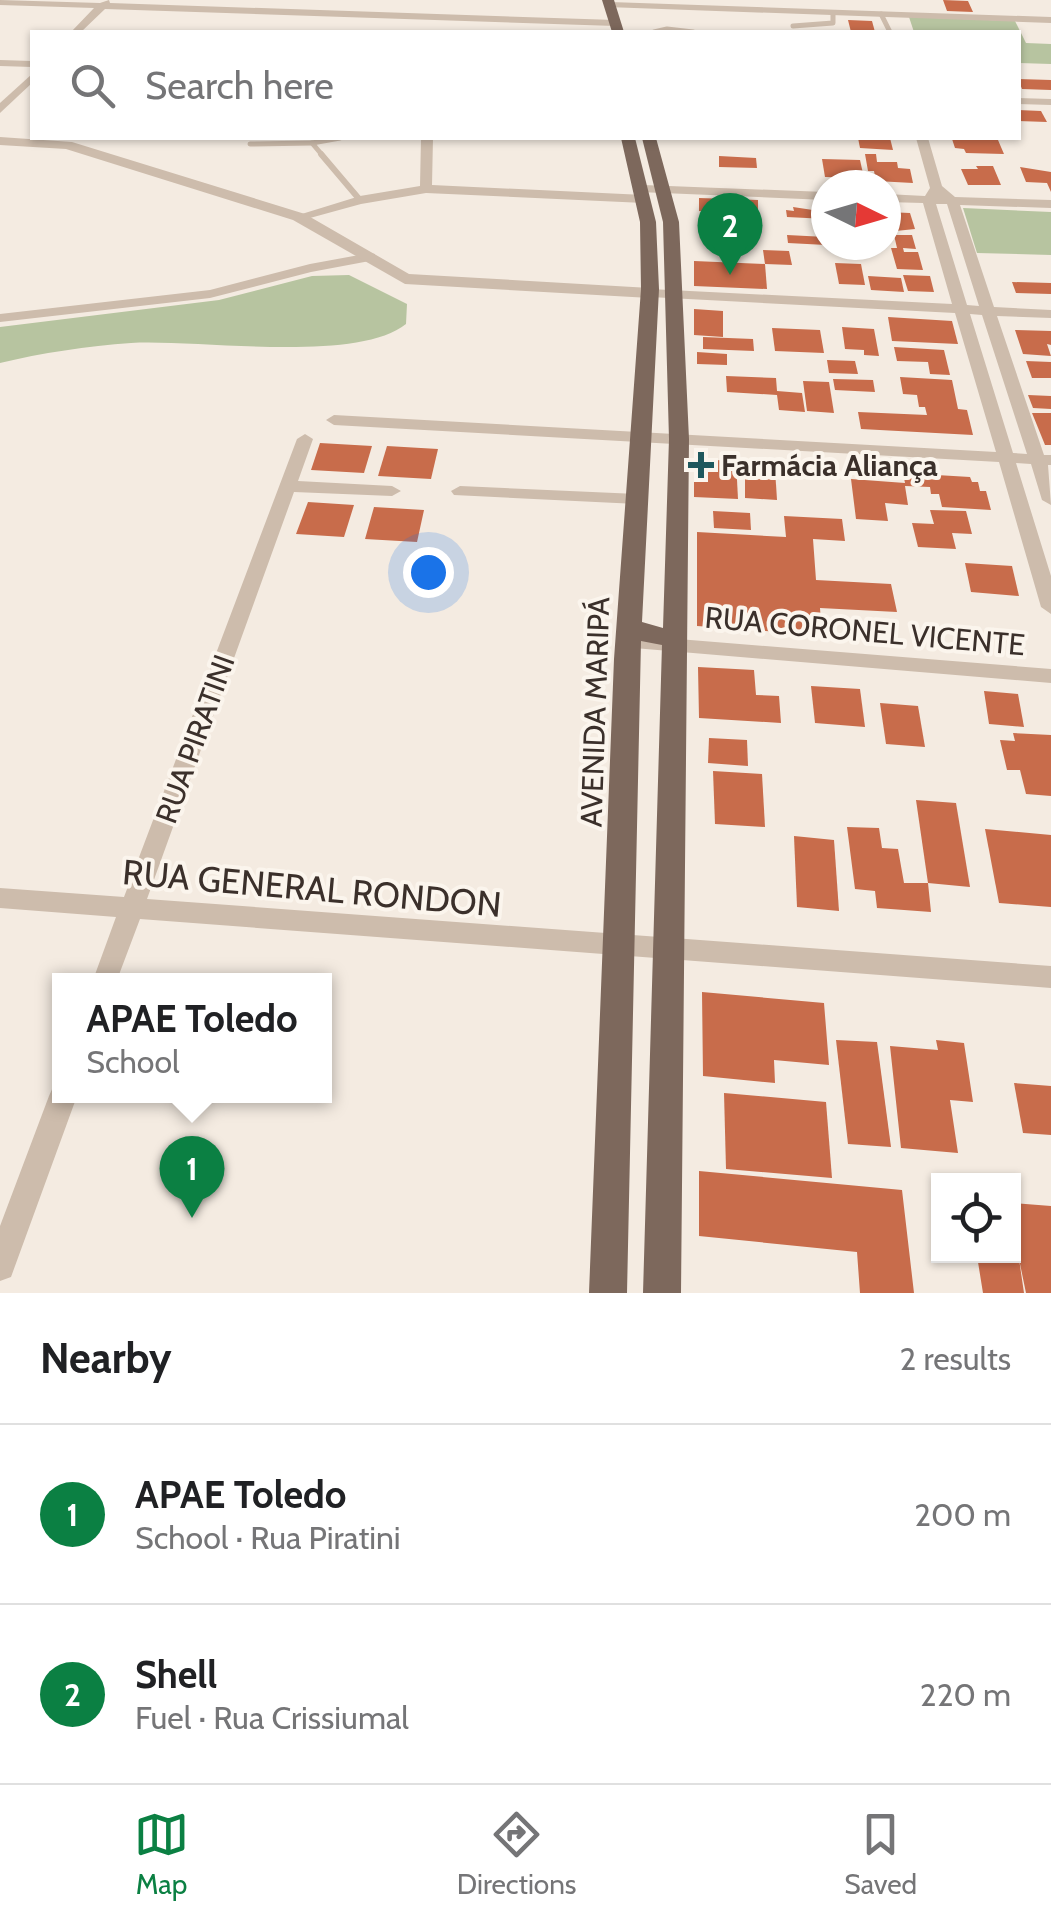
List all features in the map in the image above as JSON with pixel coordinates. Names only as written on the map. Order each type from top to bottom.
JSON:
[{"type":"main road","points":[[609,2],[617,28]]},
{"type":"main road","name":"AVENIDA MARIPÁ","points":[[629,140],[653,190]]},
{"type":"main road","name":"AVENIDA MARIPÁ","points":[[648,140],[679,438],[662,1293]]},
{"type":"main road","name":"AVENIDA MARIPÁ","points":[[608,1293],[629,642],[640,436],[662,294]]},
{"type":"main road","points":[[640,436],[670,444],[679,438]]},
{"type":"main road","points":[[629,642],[664,654],[675,647]]},
{"type":"street","points":[[356,30],[360,0]]},
{"type":"street","points":[[914,0],[920,16]]},
{"type":"street","points":[[0,2],[597,22],[617,28]]},
{"type":"street","points":[[609,2],[1051,20]]},
{"type":"street","points":[[78,30],[105,3]]},
{"type":"street","points":[[0,63],[30,64]]},
{"type":"street","points":[[0,110],[30,79]]},
{"type":"street","points":[[1021,101],[1051,102]]},
{"type":"street","points":[[426,189],[428,140]]},
{"type":"street","points":[[922,140],[960,309],[1051,606]]},
{"type":"street","points":[[0,141],[67,145],[300,216],[405,279],[1051,314]]},
{"type":"street","points":[[300,216],[360,200],[426,189],[811,195]]},
{"type":"street","points":[[901,197],[932,194],[952,201],[1051,204]]},
{"type":"street","points":[[952,201],[1044,460],[1051,500]]},
{"type":"street","points":[[0,318],[210,294],[370,257]]},
{"type":"street","points":[[334,420],[640,436]]},
{"type":"street","points":[[679,438],[1044,460]]},
{"type":"street","name":"RUA PIRATINI","points":[[108,973],[305,439]]},
{"type":"street","points":[[288,486],[392,490]]},
{"type":"street","points":[[460,491],[637,500]]},
{"type":"street","name":"RUA CORONEL VICENTE","points":[[675,647],[1051,676]]},
{"type":"street","name":"RUA GENERAL RONDON","points":[[0,898],[669,951]]},
{"type":"street","points":[[669,951],[1051,977]]},
{"type":"street","points":[[0,1266],[60,1103]]},
{"type":"lane","points":[[793,26],[833,23],[833,13]]},
{"type":"lane","points":[[881,14],[889,30]]},
{"type":"lane","points":[[250,144],[312,144],[331,140]]},
{"type":"lane","points":[[312,144],[360,200]]},
{"type":"green space","points":[[909,17],[1015,21],[1020,30],[913,30]]},
{"type":"green space","points":[[1021,33],[1026,43],[1051,44],[1051,64],[1021,63]]},
{"type":"green space","points":[[963,208],[1051,212],[1051,255],[977,253]]},
{"type":"green space","points":[[349,275],[407,304],[406,324],[383,336],[314,347],[131,343],[65,350],[0,363],[0,327],[219,300],[312,276]]},
{"type":"building","points":[[943,0],[968,1],[973,12],[947,11]]},
{"type":"building","points":[[848,20],[872,21],[874,30],[850,30]]},
{"type":"building","points":[[1021,79],[1051,80],[1051,90],[1022,89]]},
{"type":"building","points":[[1021,110],[1041,111],[1047,122],[1021,121]]},
{"type":"building","points":[[858,140],[890,140],[893,150],[860,148]]},
{"type":"building","points":[[952,140],[998,140],[1004,154],[966,153],[955,148]]},
{"type":"building","points":[[865,154],[876,154],[877,162],[897,162],[898,168],[910,169],[913,183],[901,182],[901,170],[868,170]]},
{"type":"building","points":[[719,156],[756,158],[757,168],[719,167]]},
{"type":"building","points":[[822,159],[860,160],[862,170],[824,170]]},
{"type":"building","points":[[976,166],[993,166],[1001,185],[968,185],[961,169],[978,169]]},
{"type":"building","points":[[1020,167],[1051,172],[1051,192],[1047,183],[1026,182]]},
{"type":"building","points":[[699,198],[758,200],[758,210],[737,209],[738,218],[711,217],[711,212],[699,211]]},
{"type":"building","points":[[793,207],[811,210],[811,218],[787,217],[786,210],[794,211]]},
{"type":"building","points":[[901,213],[910,213],[915,229],[901,230]]},
{"type":"building","points":[[711,222],[749,223],[751,238],[712,237]]},
{"type":"building","points":[[787,235],[811,236],[811,244],[788,243]]},
{"type":"building","points":[[901,235],[912,235],[916,249],[903,248],[904,252],[918,252],[923,270],[897,269],[894,260],[901,260]]},
{"type":"building","points":[[712,240],[746,241],[747,250],[713,249]]},
{"type":"building","points":[[763,250],[789,251],[792,265],[765,264]]},
{"type":"building","points":[[694,261],[765,264],[767,289],[694,286]]},
{"type":"building","points":[[835,263],[861,264],[865,285],[839,284]]},
{"type":"building","points":[[903,275],[930,276],[934,292],[908,291]]},
{"type":"building","points":[[868,276],[901,278],[904,292],[871,290]]},
{"type":"building","points":[[1012,282],[1051,283],[1051,294],[1016,293]]},
{"type":"building","points":[[694,309],[723,311],[723,337],[694,335]]},
{"type":"building","points":[[888,317],[952,321],[958,344],[892,341]]},
{"type":"building","points":[[842,327],[874,329],[879,356],[845,349]]},
{"type":"building","points":[[772,328],[820,330],[824,353],[775,351]]},
{"type":"building","points":[[1015,330],[1051,331],[1051,345],[1047,344],[1051,356],[1023,354]]},
{"type":"building","points":[[703,337],[753,339],[754,351],[703,349]]},
{"type":"building","points":[[894,347],[944,350],[950,375],[930,374],[928,362],[897,361]]},
{"type":"building","points":[[697,352],[727,354],[727,365],[697,364]]},
{"type":"building","points":[[827,360],[855,361],[858,374],[829,373]]},
{"type":"building","points":[[1026,361],[1051,362],[1051,378],[1032,378]]},
{"type":"building","points":[[726,376],[776,378],[777,391],[802,393],[805,412],[779,410],[777,395],[727,392]]},
{"type":"building","points":[[900,377],[952,380],[958,409],[967,410],[973,435],[861,429],[858,412],[927,415],[925,407],[919,407],[917,395],[903,394]]},
{"type":"building","points":[[833,379],[873,380],[875,392],[835,390]]},
{"type":"building","points":[[803,381],[829,382],[834,413],[807,411]]},
{"type":"building","points":[[1028,395],[1051,396],[1051,409],[1033,408]]},
{"type":"building","points":[[1032,413],[1051,413],[1051,445],[1045,445]]},
{"type":"building","points":[[320,443],[372,446],[364,473],[311,470]]},
{"type":"building","points":[[387,446],[438,449],[431,479],[378,476]]},
{"type":"building","points":[[694,459],[736,461],[738,499],[694,497]]},
{"type":"building","points":[[745,467],[775,469],[777,500],[745,498]]},
{"type":"building","points":[[903,473],[970,477],[972,482],[978,482],[980,491],[986,491],[991,510],[942,507],[939,494],[931,494],[930,487],[905,486],[908,505],[885,503],[888,521],[856,519],[851,479],[905,483]]},
{"type":"building","points":[[308,502],[354,505],[344,537],[296,534]]},
{"type":"building","points":[[374,507],[424,510],[417,542],[365,539]]},
{"type":"building","points":[[930,510],[966,511],[972,534],[952,533],[956,549],[918,547],[912,523],[934,524]]},
{"type":"building","points":[[713,511],[750,513],[751,530],[714,528]]},
{"type":"building","points":[[784,516],[842,519],[845,541],[813,539],[816,580],[891,584],[897,612],[820,608],[822,635],[697,626],[697,532],[786,537]]},
{"type":"building","points":[[965,563],[1012,566],[1019,596],[971,592]]},
{"type":"building","points":[[698,667],[754,670],[756,695],[779,696],[781,723],[699,718]]},
{"type":"building","points":[[811,686],[860,689],[865,727],[815,723]]},
{"type":"building","points":[[984,691],[1018,694],[1024,727],[989,724]]},
{"type":"building","points":[[880,703],[918,706],[925,747],[886,744]]},
{"type":"building","points":[[1013,733],[1051,735],[1051,796],[1026,794],[1020,770],[1007,770],[1000,740],[1015,741]]},
{"type":"building","points":[[709,738],[747,740],[748,766],[708,763]]},
{"type":"building","points":[[713,771],[762,774],[765,827],[715,824]]},
{"type":"building","points":[[916,800],[956,803],[970,887],[928,883]]},
{"type":"building","points":[[847,827],[879,828],[882,848],[898,849],[904,883],[928,883],[931,912],[877,908],[875,891],[855,889]]},
{"type":"building","points":[[985,829],[1051,835],[1051,907],[999,903]]},
{"type":"building","points":[[794,836],[834,840],[839,911],[797,907]]},
{"type":"building","points":[[702,992],[824,1003],[829,1065],[774,1060],[775,1083],[703,1076]]},
{"type":"building","points":[[836,1040],[877,1042],[891,1147],[848,1144]]},
{"type":"building","points":[[936,1040],[964,1043],[973,1102],[950,1100],[958,1153],[901,1148],[890,1046],[938,1050]]},
{"type":"building","points":[[1014,1083],[1051,1086],[1051,1135],[1023,1133]]},
{"type":"building","points":[[724,1093],[826,1102],[832,1178],[726,1169]]},
{"type":"building","points":[[699,1171],[902,1190],[914,1293],[860,1293],[857,1252],[699,1236]]},
{"type":"building","points":[[1021,1204],[1051,1206],[1051,1293],[1026,1293],[1020,1263]]},
{"type":"building","points":[[978,1263],[1020,1263],[1024,1293],[983,1293]]},
{"type":"place","name":"Shell","points":[[730,275]]},
{"type":"place","name":"Farmácia Aliança","points":[[701,465]]},
{"type":"place","name":"APAE Toledo","points":[[192,1218]]}]
